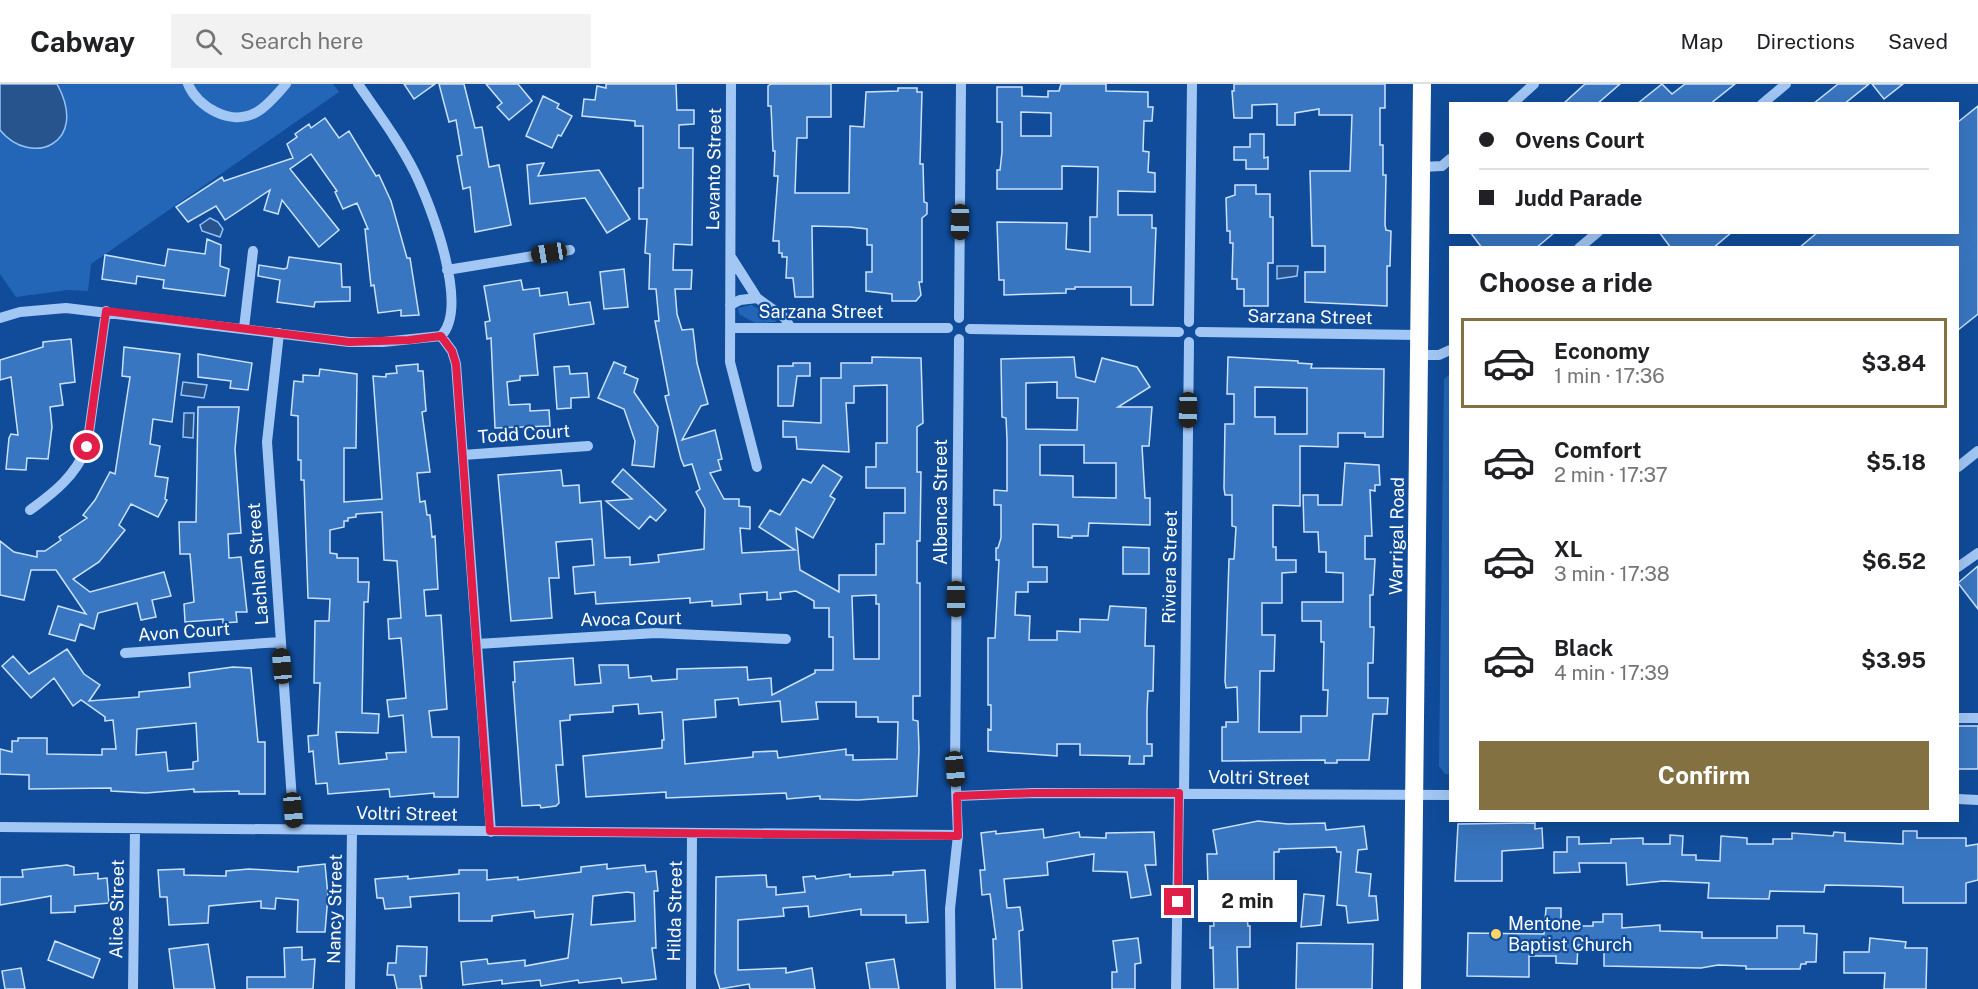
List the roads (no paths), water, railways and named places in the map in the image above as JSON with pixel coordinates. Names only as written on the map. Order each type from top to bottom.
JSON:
[{"type":"highway","name":"Warrigal Road","points":[[1412,989],[1416,796],[1422,84]]},
{"type":"street","points":[[188,84],[207,108],[228,116],[254,114],[286,84]]},
{"type":"street","points":[[0,318],[20,312],[53,308],[106,311],[357,343],[430,339],[441,336],[452,314],[447,270],[438,233],[415,174],[396,139],[358,84]]},
{"type":"street","name":"Levanto Street","points":[[731,84],[729,254],[732,375],[757,467]]},
{"type":"street","points":[[959,318],[961,84]]},
{"type":"street","points":[[1189,322],[1192,84]]},
{"type":"street","points":[[1514,102],[1534,84]]},
{"type":"street","points":[[1764,102],[1786,84]]},
{"type":"street","points":[[1422,167],[1442,166],[1449,160]]},
{"type":"street","points":[[1581,246],[1596,234]]},
{"type":"street","points":[[447,270],[570,250]]},
{"type":"street","points":[[244,328],[253,251]]},
{"type":"street","name":"Levanto Street","points":[[729,254],[740,275],[757,298],[785,318],[790,327]]},
{"type":"street","points":[[730,305],[740,300],[757,298]]},
{"type":"street","points":[[30,510],[62,487],[87,447],[106,311]]},
{"type":"street","points":[[959,318],[966,321],[969,329],[966,336],[958,339],[951,336],[948,328],[951,322],[959,318]]},
{"type":"street","points":[[1189,322],[1197,324],[1200,332],[1197,340],[1189,342],[1181,338],[1179,332],[1184,324],[1189,322]]},
{"type":"street","name":"Sarzana Street","points":[[730,328],[948,328]]},
{"type":"street","points":[[969,329],[1179,332]]},
{"type":"street","name":"Sarzana Street","points":[[1200,332],[1420,335]]},
{"type":"street","name":"Lachlan Street","points":[[279,333],[267,442],[294,829]]},
{"type":"street","points":[[441,336],[455,358],[490,831]]},
{"type":"street","name":"Albenca Street","points":[[951,989],[950,909],[958,836],[955,758],[958,339]]},
{"type":"street","name":"Riviera Street","points":[[1176,989],[1182,793],[1189,342]]},
{"type":"street","points":[[1419,373],[1420,355],[1439,355],[1449,350]]},
{"type":"street","name":"Todd Court","points":[[463,455],[588,446]]},
{"type":"street","points":[[1959,466],[1978,451]]},
{"type":"street","points":[[1959,566],[1978,553]]},
{"type":"street","name":"Avoca Court","points":[[477,644],[656,633],[786,639]]},
{"type":"street","name":"Avon Court","points":[[125,653],[280,642]]},
{"type":"street","points":[[1959,718],[1978,718]]},
{"type":"street","name":"Voltri Street","points":[[957,796],[1033,793],[1449,795]]},
{"type":"street","points":[[1959,799],[1978,800]]},
{"type":"street","name":"Voltri Street","points":[[0,827],[958,836]]},
{"type":"street","name":"Alice Street","points":[[133,989],[135,829]]},
{"type":"street","name":"Nancy Street","points":[[350,989],[352,830]]},
{"type":"street","name":"Hilda Street","points":[[691,989],[692,834]]},
{"type":"place","name":"Mentone Baptist Church","points":[[1496,934]]}]
